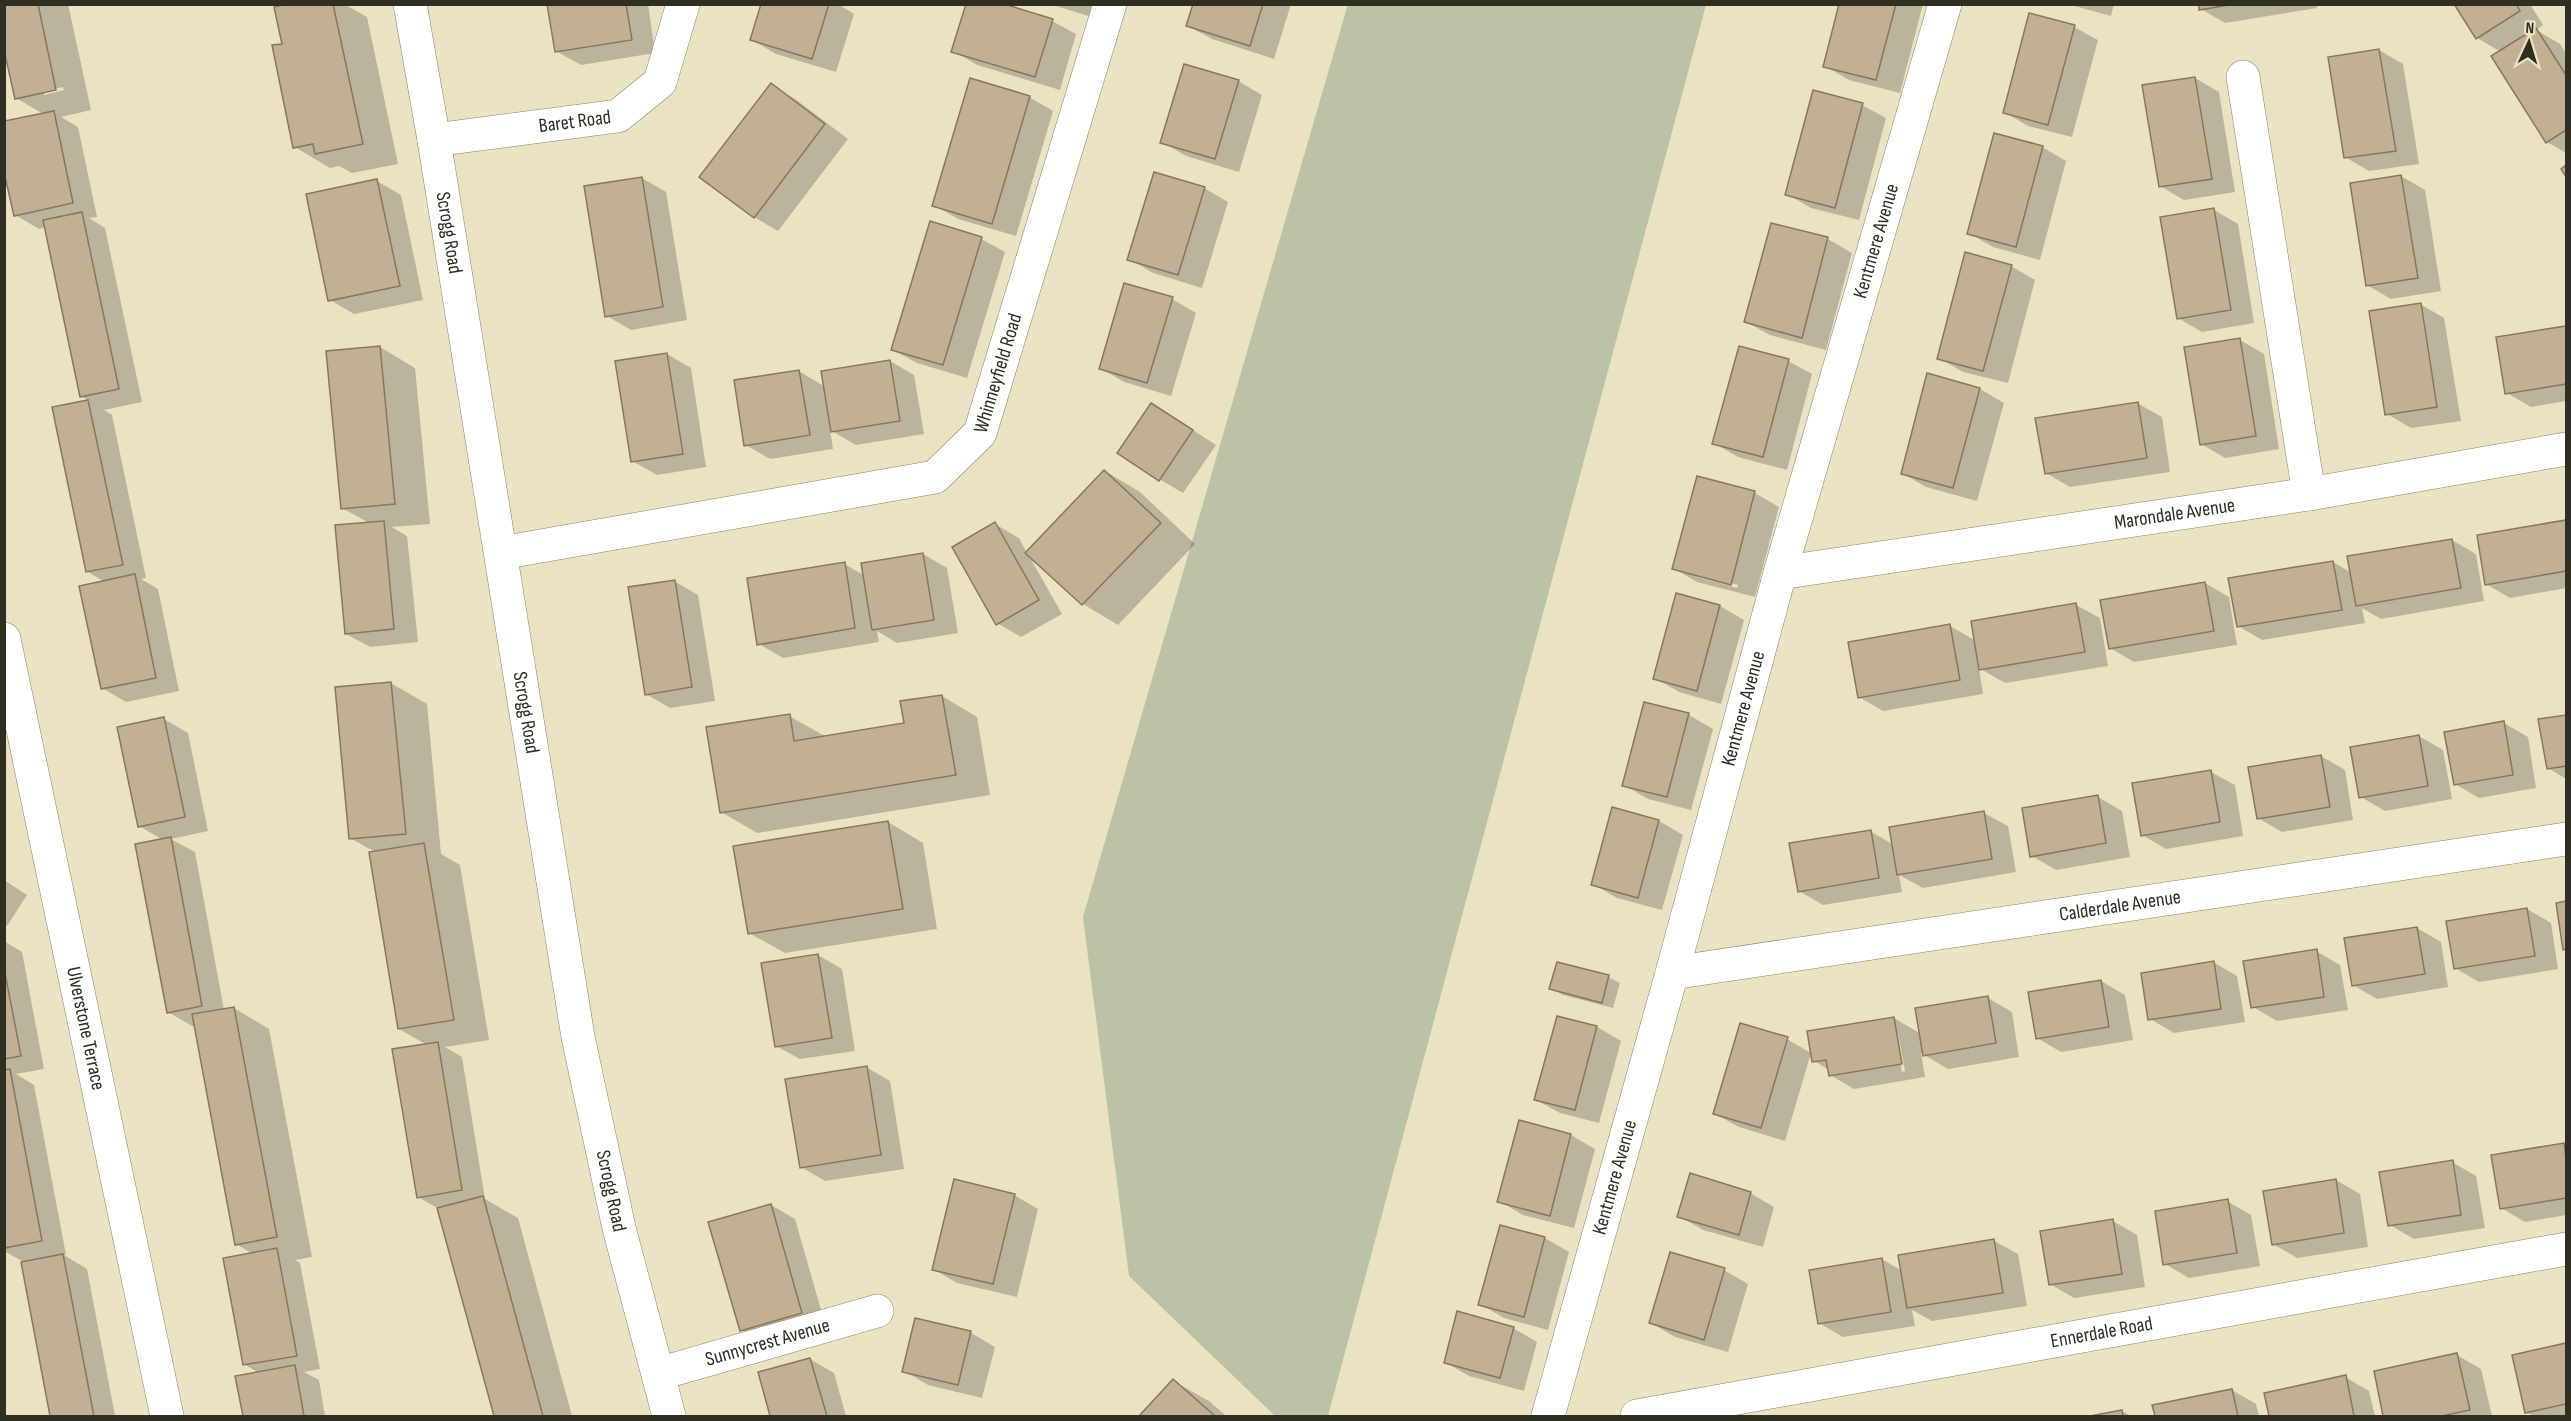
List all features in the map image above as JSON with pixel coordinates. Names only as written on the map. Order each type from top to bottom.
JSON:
[{"type":"street","name":"Scrogg Road","points":[[410,4],[434,140],[578,1037],[618,1228],[669,1416]]},
{"type":"street","name":"Baret Road","points":[[434,140],[618,116],[660,82],[683,4]]},
{"type":"street","name":"Whinneyfield Road","points":[[501,553],[935,477],[980,433],[1110,4]]},
{"type":"street","name":"Kentmere Avenue","points":[[1548,1416],[1672,973],[1780,573],[1945,4]]},
{"type":"street","points":[[2243,77],[2309,494]]},
{"type":"street","name":"Marondale Avenue","points":[[1780,573],[2309,494],[2566,449]]},
{"type":"street","name":"Ulverstone Terrace","points":[[4,639],[14,727],[167,1416]]},
{"type":"street","name":"Calderdale Avenue","points":[[1672,973],[2566,839]]},
{"type":"street","name":"Ennerdale Road","points":[[1637,1416],[2566,1249]]},
{"type":"street","name":"Sunnycrest Avenue","points":[[658,1374],[877,1311]]},
{"type":"green space","points":[[1348,4],[1706,5],[1328,1416],[1275,1416],[1129,1276],[1083,917]]},
{"type":"building","points":[[4,4],[38,4],[56,90],[15,99],[4,50]]},
{"type":"building","points":[[287,4],[333,4],[363,144],[315,154],[313,144],[293,148],[272,45],[282,44],[274,7]]},
{"type":"building","points":[[547,4],[626,4],[632,40],[555,52]]},
{"type":"building","points":[[761,4],[829,4],[812,59],[750,40]]},
{"type":"building","points":[[966,4],[1004,4],[1053,19],[1035,77],[951,52]]},
{"type":"building","points":[[1193,4],[1263,4],[1250,46],[1186,26]]},
{"type":"building","points":[[1839,4],[1896,4],[1876,80],[1823,67]]},
{"type":"building","points":[[2199,4],[2235,4],[2199,10]]},
{"type":"building","points":[[2454,4],[2516,4],[2520,11],[2476,39]]},
{"type":"building","points":[[2029,13],[2075,25],[2048,125],[2003,113]]},
{"type":"building","points":[[2536,28],[2566,75],[2566,130],[2546,143],[2491,56]]},
{"type":"building","points":[[2379,49],[2396,151],[2344,158],[2328,57]]},
{"type":"building","points":[[1184,64],[1239,80],[1215,159],[1160,143]]},
{"type":"building","points":[[2195,77],[2212,179],[2159,187],[2142,85]]},
{"type":"building","points":[[970,78],[1030,96],[992,224],[932,206]]},
{"type":"building","points":[[771,83],[825,124],[754,218],[699,177]]},
{"type":"building","points":[[1813,90],[1863,103],[1835,208],[1785,195]]},
{"type":"building","points":[[54,111],[73,203],[14,216],[4,172],[4,121]]},
{"type":"building","points":[[1994,133],[2043,146],[2016,247],[1967,234]]},
{"type":"building","points":[[2566,165],[2566,177],[2561,169]]},
{"type":"building","points":[[1154,172],[1205,187],[1178,275],[1127,260]]},
{"type":"building","points":[[2401,175],[2418,278],[2366,286],[2350,183]]},
{"type":"building","points":[[642,177],[663,307],[605,317],[584,186]]},
{"type":"building","points":[[377,179],[400,286],[328,301],[306,194]]},
{"type":"building","points":[[2214,208],[2231,310],[2177,319],[2160,217]]},
{"type":"building","points":[[82,212],[119,389],[80,397],[43,220]]},
{"type":"building","points":[[930,221],[982,237],[943,365],[891,350]]},
{"type":"building","points":[[1771,223],[1828,237],[1802,338],[1744,322]]},
{"type":"building","points":[[1965,252],[2012,265],[1983,371],[1937,359]]},
{"type":"building","points":[[1124,283],[1173,297],[1147,383],[1099,369]]},
{"type":"building","points":[[2421,303],[2437,407],[2385,415],[2369,311]]},
{"type":"building","points":[[2566,326],[2566,384],[2505,394],[2496,337]]},
{"type":"building","points":[[2240,338],[2256,436],[2200,445],[2184,347]]},
{"type":"building","points":[[380,346],[395,504],[341,509],[326,351]]},
{"type":"building","points":[[1739,346],[1789,359],[1763,457],[1712,444]]},
{"type":"building","points":[[667,353],[683,454],[631,462],[615,361]]},
{"type":"building","points":[[890,360],[900,421],[831,432],[821,371]]},
{"type":"building","points":[[799,370],[810,435],[744,446],[734,380]]},
{"type":"building","points":[[1927,373],[1980,388],[1953,488],[1901,474]]},
{"type":"building","points":[[88,400],[123,565],[86,572],[52,407]]},
{"type":"building","points":[[2138,402],[2147,458],[2045,474],[2035,418]]},
{"type":"building","points":[[1151,403],[1193,430],[1159,481],[1117,453]]},
{"type":"building","points":[[1104,470],[1161,523],[1082,605],[1025,553]]},
{"type":"building","points":[[1697,476],[1755,491],[1731,585],[1672,569]]},
{"type":"building","points":[[2566,520],[2566,571],[2485,585],[2477,535]]},
{"type":"building","points":[[384,521],[394,629],[345,634],[335,525]]},
{"type":"building","points":[[995,522],[1039,600],[996,625],[952,547]]},
{"type":"building","points":[[2452,539],[2461,588],[2356,606],[2347,556]]},
{"type":"building","points":[[923,553],[934,620],[872,630],[861,563]]},
{"type":"building","points":[[2333,561],[2342,610],[2237,627],[2228,578]]},
{"type":"building","points":[[845,562],[855,628],[757,645],[747,578]]},
{"type":"building","points":[[135,574],[156,678],[101,689],[79,586]]},
{"type":"building","points":[[675,580],[692,687],[645,695],[628,587]]},
{"type":"building","points":[[2205,582],[2214,631],[2109,649],[2100,600]]},
{"type":"building","points":[[1676,593],[1720,605],[1697,691],[1653,679]]},
{"type":"building","points":[[2076,603],[2085,652],[1979,670],[1971,621]]},
{"type":"building","points":[[1950,624],[1960,680],[1858,698],[1848,642]]},
{"type":"building","points":[[391,682],[406,834],[349,839],[335,687]]},
{"type":"building","points":[[942,695],[956,775],[720,813],[706,727],[790,714],[794,741],[904,723],[900,701]]},
{"type":"building","points":[[1644,702],[1689,713],[1667,797],[1622,786]]},
{"type":"building","points":[[2566,715],[2566,766],[2547,769],[2538,719]]},
{"type":"building","points":[[164,717],[185,817],[138,827],[117,727]]},
{"type":"building","points":[[2504,721],[2513,775],[2454,785],[2444,732]]},
{"type":"building","points":[[2419,735],[2428,786],[2359,798],[2350,747]]},
{"type":"building","points":[[2321,755],[2330,807],[2257,819],[2248,767]]},
{"type":"building","points":[[2211,770],[2220,822],[2141,836],[2132,783]]},
{"type":"building","points":[[2098,795],[2106,843],[2030,857],[2022,808]]},
{"type":"building","points":[[1612,807],[1659,820],[1638,898],[1591,885]]},
{"type":"building","points":[[1984,811],[1992,859],[1897,875],[1889,827]]},
{"type":"building","points":[[888,821],[903,909],[748,934],[733,846]]},
{"type":"building","points":[[1871,830],[1879,878],[1798,892],[1789,843]]},
{"type":"building","points":[[171,837],[202,1006],[167,1013],[135,844]]},
{"type":"building","points":[[424,843],[454,1020],[398,1029],[369,852]]},
{"type":"building","points":[[2566,901],[2566,949],[2563,950],[2556,903]]},
{"type":"building","points":[[2527,908],[2535,956],[2454,969],[2446,921]]},
{"type":"building","points":[[2417,927],[2425,974],[2352,986],[2344,938]]},
{"type":"building","points":[[2317,949],[2324,997],[2251,1008],[2243,961]]},
{"type":"building","points":[[818,954],[832,1038],[775,1047],[761,963]]},
{"type":"building","points":[[2214,961],[2221,1009],[2148,1020],[2141,973]]},
{"type":"building","points":[[1557,962],[1609,975],[1602,1003],[1549,989]]},
{"type":"building","points":[[4,968],[21,1056],[4,1059]]},
{"type":"building","points":[[2101,980],[2109,1027],[2036,1039],[2028,992]]},
{"type":"building","points":[[1988,996],[1996,1043],[1923,1056],[1915,1008]]},
{"type":"building","points":[[234,1007],[277,1237],[235,1245],[192,1014]]},
{"type":"building","points":[[1557,1016],[1597,1026],[1575,1110],[1534,1100]]},
{"type":"building","points":[[1894,1017],[1902,1064],[1829,1076],[1826,1060],[1812,1062],[1807,1031]]},
{"type":"building","points":[[1740,1023],[1788,1037],[1761,1128],[1713,1114]]},
{"type":"building","points":[[438,1042],[462,1190],[417,1198],[392,1049]]},
{"type":"building","points":[[867,1066],[881,1155],[800,1168],[785,1079]]},
{"type":"building","points":[[10,1069],[42,1241],[4,1248],[4,1070]]},
{"type":"building","points":[[1519,1120],[1571,1134],[1550,1216],[1497,1202]]},
{"type":"building","points":[[2564,1143],[2566,1198],[2500,1209],[2491,1155]]},
{"type":"building","points":[[2453,1160],[2461,1215],[2388,1226],[2379,1172]]},
{"type":"building","points":[[1690,1173],[1751,1192],[1739,1235],[1677,1217]]},
{"type":"building","points":[[954,1179],[1015,1194],[993,1284],[932,1270]]},
{"type":"building","points":[[2336,1179],[2344,1233],[2272,1245],[2263,1191]]},
{"type":"building","points":[[483,1196],[543,1416],[494,1416],[437,1208]]},
{"type":"building","points":[[2228,1199],[2237,1253],[2163,1265],[2155,1211]]},
{"type":"building","points":[[771,1204],[802,1313],[740,1331],[708,1222]]},
{"type":"building","points":[[2113,1219],[2122,1274],[2049,1285],[2040,1231]]},
{"type":"building","points":[[1500,1225],[1545,1237],[1524,1317],[1478,1305]]},
{"type":"building","points":[[1994,1239],[2003,1293],[1907,1308],[1898,1255]]},
{"type":"building","points":[[277,1248],[297,1356],[243,1365],[223,1258]]},
{"type":"building","points":[[1670,1252],[1725,1268],[1704,1340],[1649,1323]]},
{"type":"building","points":[[63,1254],[94,1416],[50,1416],[21,1262]]},
{"type":"building","points":[[1882,1258],[1891,1312],[1818,1324],[1809,1270]]},
{"type":"building","points":[[1457,1311],[1514,1327],[1500,1378],[1444,1363]]},
{"type":"building","points":[[915,1318],[971,1331],[958,1385],[902,1372]]},
{"type":"building","points":[[2566,1343],[2566,1404],[2525,1413],[2512,1355]]},
{"type":"building","points":[[2457,1353],[2470,1410],[2442,1416],[2383,1416],[2374,1371]]},
{"type":"building","points":[[810,1358],[827,1416],[770,1416],[758,1372]]},
{"type":"building","points":[[295,1365],[304,1416],[243,1416],[235,1376]]},
{"type":"building","points":[[2346,1375],[2354,1416],[2269,1416],[2264,1393]]},
{"type":"building","points":[[1173,1379],[1215,1416],[1139,1416]]},
{"type":"building","points":[[2232,1389],[2238,1416],[2155,1416],[2152,1405]]},
{"type":"building","points":[[2122,1410],[2123,1416],[2090,1416]]}]
